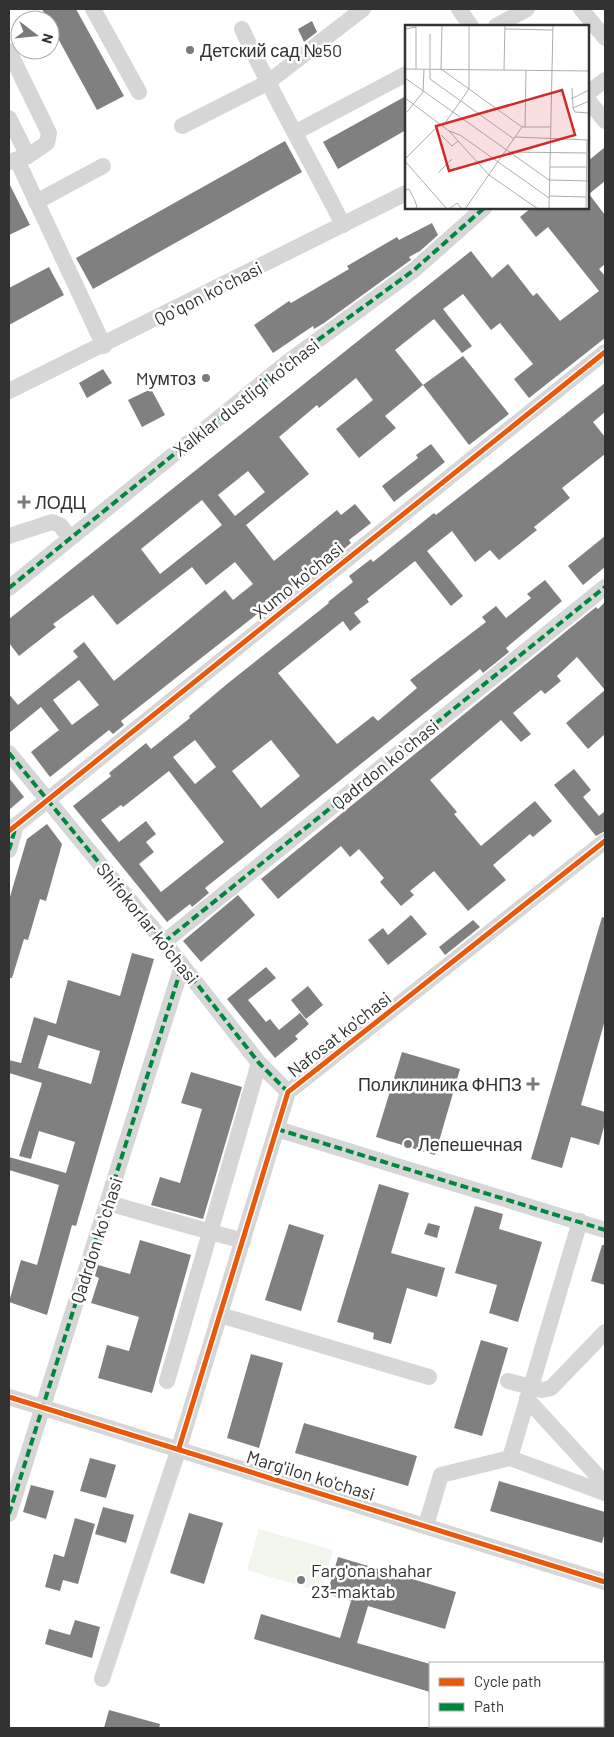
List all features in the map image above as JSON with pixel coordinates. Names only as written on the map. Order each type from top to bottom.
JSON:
[{"type":"street","points":[[93,9],[138,92]]},
{"type":"street","points":[[182,126],[267,83],[363,9]]},
{"type":"street","points":[[460,9],[470,25]]},
{"type":"street","points":[[498,25],[527,9]]},
{"type":"street","points":[[581,9],[605,38]]},
{"type":"street","points":[[242,29],[267,83],[296,132],[342,225]]},
{"type":"street","points":[[9,51],[49,133],[47,143],[18,159]]},
{"type":"street","points":[[296,132],[405,75]]},
{"type":"street","points":[[589,92],[605,80]]},
{"type":"street","points":[[589,101],[605,121]]},
{"type":"street","points":[[9,118],[18,159],[36,202],[104,346]]},
{"type":"street","points":[[36,202],[103,166]]},
{"type":"street","name":"Qoʻqon koʻchasi","points":[[9,391],[104,346],[405,194]]},
{"type":"street","name":"Xalklar dustligi ko'chasi","points":[[9,588],[289,361],[414,270],[483,209]]},
{"type":"street","name":"Xumo ko'chasi","points":[[12,828],[605,352]]},
{"type":"street","points":[[9,536],[52,522],[60,525],[70,538]]},
{"type":"street","name":"Qadrdon koʻchasi","points":[[164,942],[605,587]]},
{"type":"street","name":"Shifokorlar ko'chasi","points":[[9,752],[164,942],[259,1063],[288,1092]]},
{"type":"street","points":[[9,850],[12,828]]},
{"type":"street","name":"Nafosat ko'chasi","points":[[102,1679],[179,1448],[288,1092],[605,841]]},
{"type":"street","name":"Qadrdon koʻchasi","points":[[9,1514],[182,966]]},
{"type":"street","points":[[167,1381],[259,1063]]},
{"type":"street","points":[[277,1129],[605,1230]]},
{"type":"street","points":[[108,1204],[243,1241]]},
{"type":"street","points":[[510,1458],[580,1221]]},
{"type":"street","points":[[220,1315],[428,1377]]},
{"type":"street","points":[[529,1393],[551,1388],[605,1332]]},
{"type":"street","points":[[508,1381],[529,1393],[605,1484]]},
{"type":"street","name":"Marg'ilon ko'chasi","points":[[9,1396],[426,1525],[604,1576]]},
{"type":"street","points":[[426,1525],[441,1475],[510,1458],[605,1493]]},
{"type":"shaded area","points":[[259,1529],[333,1550],[321,1592],[247,1570]]},
{"type":"building","points":[[76,9],[124,96],[97,110],[60,42],[60,10],[43,10]]},
{"type":"building","points":[[312,21],[317,32],[304,42],[298,29]]},
{"type":"building","points":[[405,97],[405,131],[338,169],[323,142]]},
{"type":"building","points":[[285,141],[302,172],[93,289],[76,258]]},
{"type":"building","points":[[605,147],[605,181],[589,194],[589,160]]},
{"type":"building","points":[[9,183],[30,225],[9,235]]},
{"type":"building","points":[[589,194],[605,215],[605,264],[599,269],[605,276],[605,338],[529,398],[514,379],[533,364],[500,323],[491,330],[463,294],[443,309],[472,346],[462,353],[434,319],[395,350],[423,385],[385,416],[396,428],[359,458],[336,429],[373,400],[356,378],[319,408],[317,405],[279,437],[309,474],[246,525],[274,561],[337,510],[341,515],[355,504],[371,523],[349,540],[351,543],[338,554],[334,549],[291,583],[293,586],[121,721],[124,725],[113,734],[109,730],[50,777],[31,752],[59,730],[41,707],[9,733],[9,694],[18,705],[78,657],[73,651],[84,642],[114,681],[225,590],[233,600],[253,584],[235,562],[206,585],[192,567],[117,625],[93,595],[53,624],[56,627],[19,656],[9,643],[9,619],[471,251],[492,278],[508,264],[533,296],[537,293],[560,321],[599,291],[548,227],[536,237],[520,217],[530,209],[589,209]],"holes":[[[248,471],[265,492],[235,516],[218,495]],[[202,500],[222,525],[160,574],[141,549]],[[79,680],[99,705],[72,725],[53,700]]]},
{"type":"building","points":[[432,223],[438,235],[420,251],[409,257],[411,260],[324,323],[314,329],[313,326],[273,353],[254,325],[289,301],[291,303],[349,269],[347,266],[397,237],[399,240]]},
{"type":"building","points":[[49,267],[64,295],[9,325],[9,288]]},
{"type":"building","points":[[463,356],[509,414],[469,445],[423,385]]},
{"type":"building","points":[[103,369],[112,383],[87,398],[79,383]]},
{"type":"building","points":[[605,383],[605,412],[593,422],[605,437],[605,454],[562,488],[570,498],[534,527],[537,530],[499,560],[490,550],[475,562],[452,531],[427,551],[463,596],[451,606],[415,561],[367,599],[369,602],[354,613],[361,622],[350,631],[343,621],[278,673],[337,744],[373,716],[378,721],[417,688],[410,680],[486,622],[482,617],[496,606],[506,618],[531,598],[527,594],[545,580],[562,601],[506,648],[509,652],[483,673],[480,669],[205,888],[209,893],[192,907],[190,904],[167,922],[73,806],[111,776],[109,773],[146,743],[151,749],[190,718],[189,716],[227,684],[329,603],[353,582],[349,576],[371,559],[373,562],[434,513],[436,515]],"holes":[[[195,740],[216,767],[195,784],[173,757]],[[271,740],[300,776],[261,808],[232,771]],[[169,771],[224,842],[161,892],[139,864],[154,852],[146,842],[156,834],[146,821],[119,842],[101,820],[121,805],[123,807]]]},
{"type":"building","points":[[151,389],[165,415],[142,427],[128,400]]},
{"type":"building","points":[[431,444],[445,462],[394,502],[382,486],[418,458],[416,455]]},
{"type":"building","points":[[605,536],[605,567],[583,585],[568,566]]},
{"type":"building","points":[[605,602],[605,690],[577,657],[557,676],[561,681],[545,694],[541,690],[513,713],[531,734],[521,742],[501,720],[430,780],[457,812],[454,814],[481,846],[535,801],[552,821],[533,837],[530,834],[493,865],[506,880],[468,911],[434,871],[410,891],[414,895],[401,906],[380,882],[384,878],[359,849],[350,857],[341,846],[278,899],[261,879],[596,607],[598,609]]},
{"type":"building","points":[[605,690],[605,734],[588,749],[566,723]]},
{"type":"building","points":[[574,769],[591,790],[583,797],[599,816],[605,811],[605,831],[596,836],[554,785]]},
{"type":"building","points":[[9,778],[24,797],[9,810]]},
{"type":"building","points":[[47,824],[62,844],[46,901],[40,899],[28,940],[24,939],[12,978],[9,978],[9,900],[27,839]]},
{"type":"building","points":[[238,895],[255,915],[201,962],[183,941]]},
{"type":"building","points":[[411,915],[427,934],[388,965],[368,940],[383,928],[388,935]]},
{"type":"building","points":[[602,917],[605,918],[605,1020],[581,1105],[605,1112],[605,1123],[599,1145],[571,1137],[562,1168],[531,1159]]},
{"type":"building","points":[[473,920],[480,927],[445,955],[439,947]]},
{"type":"building","points":[[132,953],[154,959],[76,1226],[72,1225],[47,1315],[9,1302],[21,1260],[37,1265],[59,1185],[9,1170],[9,1157],[66,1173],[75,1142],[39,1131],[31,1159],[19,1156],[42,1083],[9,1073],[9,1060],[21,1063],[34,1017],[56,1024],[68,980],[120,996]],"holes":[[[48,1035],[100,1051],[91,1084],[38,1068]]]},
{"type":"building","points":[[266,967],[276,978],[248,1000],[266,1022],[270,1019],[279,1030],[300,1013],[309,1024],[295,1036],[298,1039],[275,1058],[227,999]]},
{"type":"building","points":[[308,986],[323,1005],[306,1019],[291,1000]]},
{"type":"building","points":[[402,1052],[460,1069],[435,1155],[376,1137]]},
{"type":"building","points":[[191,1072],[242,1087],[203,1219],[151,1205],[160,1177],[180,1183],[202,1109],[181,1103]]},
{"type":"building","points":[[379,1184],[409,1193],[391,1253],[445,1268],[437,1297],[407,1288],[391,1344],[373,1339],[374,1333],[337,1322]]},
{"type":"building","points":[[475,1206],[503,1214],[499,1229],[542,1242],[518,1322],[489,1313],[497,1285],[455,1273]]},
{"type":"building","points":[[428,1223],[440,1226],[437,1238],[424,1234]]},
{"type":"building","points":[[289,1224],[324,1235],[301,1311],[265,1300]]},
{"type":"building","points":[[140,1240],[191,1255],[152,1393],[98,1378],[107,1345],[129,1351],[139,1317],[91,1303],[99,1278],[95,1276],[98,1265],[130,1274]]},
{"type":"building","points":[[602,1245],[605,1245],[605,1285],[591,1281]]},
{"type":"building","points":[[481,1340],[508,1348],[482,1436],[454,1428]]},
{"type":"building","points":[[251,1354],[283,1363],[259,1448],[227,1438]]},
{"type":"building","points":[[304,1423],[417,1456],[408,1486],[295,1453]]},
{"type":"building","points":[[90,1458],[116,1465],[106,1498],[80,1491]]},
{"type":"building","points":[[499,1481],[605,1512],[605,1532],[602,1543],[490,1511]]},
{"type":"building","points":[[31,1485],[54,1491],[46,1519],[23,1512]]},
{"type":"building","points":[[103,1507],[134,1515],[126,1543],[95,1534]]},
{"type":"building","points":[[189,1513],[223,1523],[204,1584],[170,1573]]},
{"type":"building","points":[[75,1518],[95,1524],[78,1584],[63,1580],[60,1591],[45,1587],[54,1554],[64,1557]]},
{"type":"building","points":[[338,1557],[456,1592],[445,1629],[368,1606],[357,1643],[429,1664],[429,1692],[254,1639],[261,1614],[340,1638],[351,1601],[327,1594]]},
{"type":"building","points":[[75,1620],[100,1627],[92,1658],[45,1644],[49,1629],[70,1635]]},
{"type":"building","points":[[109,1710],[160,1724],[159,1728],[104,1728]]},
{"type":"marked path","points":[[9,588],[289,361],[414,270],[483,209]]},
{"type":"marked path","points":[[164,942],[605,587]]},
{"type":"marked path","points":[[9,753],[164,942],[259,1063],[288,1092]]},
{"type":"marked path","points":[[9,850],[16,826]]},
{"type":"marked path","points":[[9,1514],[182,966]]},
{"type":"marked path","points":[[277,1129],[605,1230]]},
{"type":"cycle path","points":[[9,831],[605,352]]},
{"type":"cycle path","points":[[179,1448],[288,1092],[605,841]]},
{"type":"cycle path","points":[[9,1397],[605,1582]]},
{"type":"place","name":"Детский сад №50","points":[[190,50]]},
{"type":"place","name":"Mумтоз","points":[[206,378]]},
{"type":"place","name":"ЛОДЦ","points":[[24,502]]},
{"type":"place","name":"Поликлиника ФНПЗ","points":[[533,1084]]},
{"type":"place","name":"Лепешечная","points":[[408,1144]]},
{"type":"place","name":"Farg'ona shahar 23-maktab","points":[[301,1580]]}]
